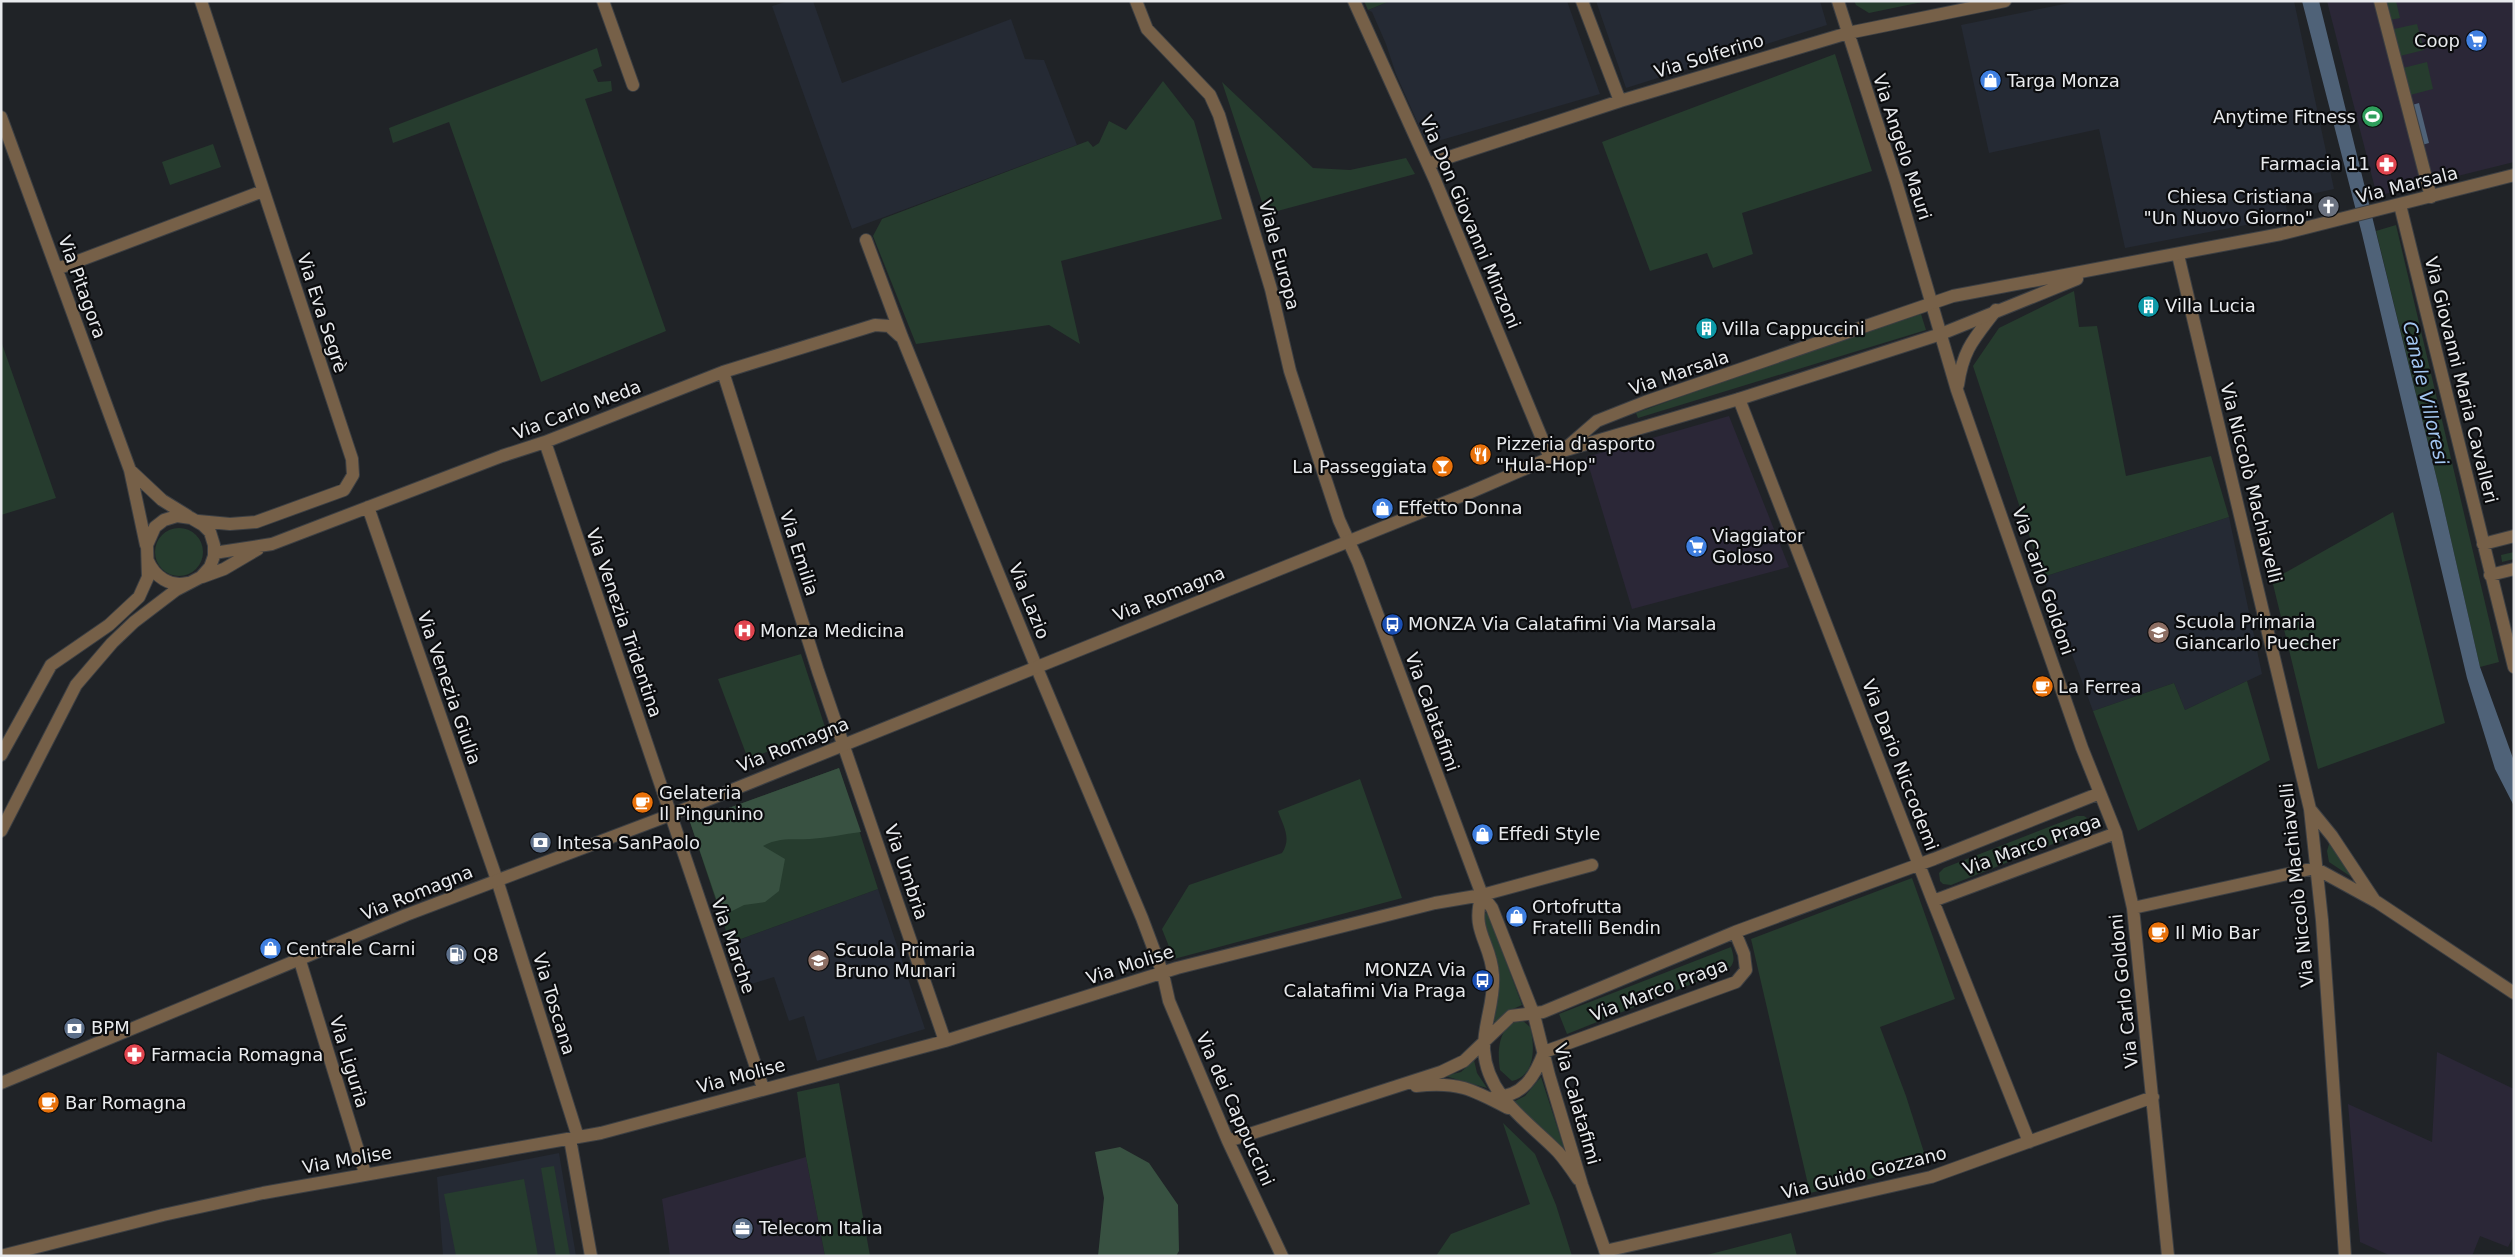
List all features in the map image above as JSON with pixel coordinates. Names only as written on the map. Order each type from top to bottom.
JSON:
[{"type":"street","name":"Via Eva Segrè","points":[[194,519],[240,524],[263,520],[344,490],[353,475],[352,459],[262,191],[201,1]]},
{"type":"street","points":[[603,1],[633,85]]},
{"type":"street","name":"Viale Europa","points":[[1136,1],[1147,29],[1210,95],[1219,115],[1271,289],[1290,371],[1339,520],[1349,540]]},
{"type":"street","name":"Via Don Giovanni Minzoni","points":[[1354,1],[1428,164],[1550,458]]},
{"type":"street","points":[[1582,1],[1620,101]]},
{"type":"street","name":"Via Angelo Mauri","points":[[1838,1],[1896,182],[1932,303]]},
{"type":"street","name":"Via Solferino","points":[[1428,164],[1620,101],[1848,33],[2005,1]]},
{"type":"street","points":[[2380,1],[2431,198]]},
{"type":"street","name":"Via Pitagora","points":[[1,117],[130,470],[147,552]]},
{"type":"street","name":"Via Marsala","points":[[1565,450],[1597,421],[1645,402],[1953,296],[2178,255],[2281,234],[2431,198],[2514,175]]},
{"type":"street","points":[[57,269],[262,191]]},
{"type":"street","name":"Via Giovanni Maria Cavalleri","points":[[2400,205],[2514,667]]},
{"type":"street","name":"Via Lazio","points":[[866,240],[902,337],[1036,666],[1138,909],[1162,974]]},
{"type":"street","name":"Via Niccolò Machiavelli","points":[[2178,255],[2310,809],[2322,920],[2345,1256]]},
{"type":"street","name":"Via Marsala","points":[[1349,540],[1471,492],[1565,450],[1739,399],[1941,334],[2102,268]]},
{"type":"street","name":"Via Carlo Goldoni","points":[[1932,303],[1957,390],[2100,793],[2116,833],[2133,908],[2168,1256]]},
{"type":"street","name":"Via Carlo Goldoni","points":[[1957,390],[1962,361],[1973,338],[1996,310]]},
{"type":"street","name":"Via Carlo Meda","points":[[147,552],[152,570],[163,579],[175,584],[195,580],[209,568],[214,553],[264,545],[545,442],[723,372],[875,325],[889,326],[902,337]]},
{"type":"street","name":"Via Emilia","points":[[723,372],[843,744]]},
{"type":"street","name":"Via Dario Niccodemi","points":[[1739,399],[1933,901],[2029,1142]]},
{"type":"street","name":"Via Venezia Tridentina","points":[[545,442],[670,815]]},
{"type":"street","name":"Via Pitagora","points":[[130,470],[162,500],[194,519]]},
{"type":"street","name":"Via Venezia Giulia","points":[[368,507],[497,880]]},
{"type":"street","points":[[1,755],[51,665],[109,625],[139,597],[148,577],[147,552],[151,533],[161,522],[174,517],[194,519],[210,532],[214,553]]},
{"type":"street","points":[[2483,544],[2514,536]]},
{"type":"street","name":"Via Romagna","points":[[1,1083],[300,961],[406,915],[670,815],[1349,540]]},
{"type":"street","name":"Via Calatafimi","points":[[1349,540],[1482,895],[1492,908],[1534,1015],[1582,1185]]},
{"type":"street","name":"Via Carlo Meda","points":[[1,831],[76,685],[124,632],[176,590],[230,566],[264,545]]},
{"type":"street","points":[[2489,569],[2514,570]]},
{"type":"street","name":"Via Umbria","points":[[843,744],[945,1041]]},
{"type":"street","name":"Via Marco Praga","points":[[1534,1015],[1736,932],[1920,864],[2100,793]]},
{"type":"street","points":[[2310,809],[2332,836],[2377,902]]},
{"type":"street","name":"Via Marche","points":[[670,815],[763,1088]]},
{"type":"street","name":"Via Marco Praga","points":[[1933,901],[2116,833]]},
{"type":"street","name":"Via Molise","points":[[1,1256],[163,1215],[365,1173],[428,1165],[574,1138],[945,1041],[1177,968],[1429,905],[1482,895],[1592,865]]},
{"type":"street","points":[[2133,908],[2315,868],[2377,902],[2514,993]]},
{"type":"street","name":"Via Toscana","points":[[497,880],[574,1138],[591,1256]]},
{"type":"street","name":"Via Calatafimi","points":[[1482,895],[1477,911],[1477,920],[1491,960],[1494,986],[1485,1041],[1488,1067],[1511,1109],[1560,1154],[1582,1185]]},
{"type":"street","name":"Via Marco Praga","points":[[1544,1052],[1736,982],[1746,970],[1744,954],[1736,932]]},
{"type":"street","name":"Via Liguria","points":[[300,961],[365,1173]]},
{"type":"street","name":"Via dei Cappuccini","points":[[1162,974],[1169,1001],[1228,1141],[1282,1256]]},
{"type":"street","points":[[1228,1141],[1391,1089],[1464,1062],[1511,1016],[1519,1013],[1534,1015]]},
{"type":"street","points":[[1488,1098],[1503,1097],[1526,1085],[1537,1070],[1544,1052]]},
{"type":"street","points":[[1391,1089],[1442,1083],[1467,1088],[1511,1109]]},
{"type":"street","name":"Via Guido Gozzano","points":[[1606,1253],[1931,1177],[2153,1097]]},
{"type":"street","points":[[1582,1185],[1606,1253]]},
{"type":"shaded area","points":[[789,1],[813,1],[842,83],[1011,19],[1025,59],[1044,60],[1077,145],[852,229],[772,6]]},
{"type":"shaded area","points":[[1390,1],[1567,1],[1600,94],[1427,144],[1396,74],[1386,44],[1372,12],[1368,10]]},
{"type":"shaded area","points":[[1596,1],[1820,1],[1827,25],[1626,88]]},
{"type":"shaded area","points":[[2079,1],[2294,1],[2334,189],[2285,200],[2288,217],[2125,248],[2099,129],[1989,153],[1961,25]]},
{"type":"shaded area","points":[[2327,1],[2514,1],[2514,162],[2377,196]]},
{"type":"shaded area","points":[[1729,416],[1789,567],[1632,609],[1586,457]]},
{"type":"shaded area","name":"Scuola Primaria Giancarlo Puecher","points":[[2229,517],[2262,674],[2185,710],[2174,683],[2093,711],[2043,577]]},
{"type":"shaded area","name":"Scuola Primaria Bruno Munari","points":[[878,889],[925,1029],[817,1061],[804,1016],[789,1021],[774,977],[745,986],[730,943]]},
{"type":"shaded area","points":[[2437,1052],[2514,1089],[2514,1235],[2508,1247],[2480,1236],[2472,1256],[2391,1256],[2360,1242],[2348,1104],[2432,1142]]},
{"type":"shaded area","points":[[559,1153],[576,1256],[443,1256],[437,1177]]},
{"type":"shaded area","name":"Telecom Italia","points":[[806,1157],[825,1256],[670,1256],[662,1199]]},
{"type":"green space","points":[[1364,1],[1390,1],[1368,10]]},
{"type":"green space","points":[[1854,1],[1927,1],[1869,13],[1856,5]]},
{"type":"green space","points":[[2385,1],[2396,1],[2400,18],[2390,20]]},
{"type":"green space","points":[[2417,24],[2424,50],[2400,56],[2394,29]]},
{"type":"green space","points":[[597,48],[602,66],[593,70],[598,82],[611,81],[612,91],[585,99],[666,331],[541,382],[449,122],[393,143],[389,128]]},
{"type":"green space","points":[[1835,54],[1872,171],[1742,213],[1753,254],[1713,268],[1707,253],[1650,271],[1602,142]]},
{"type":"green space","points":[[2427,62],[2433,89],[2410,95],[2403,68]]},
{"type":"green space","points":[[1163,81],[1194,121],[1222,219],[1061,261],[1080,344],[1049,325],[916,344],[873,236],[882,219],[1088,141],[1093,147],[1099,143],[1109,121],[1126,130]]},
{"type":"green space","points":[[1222,82],[1313,168],[1350,170],[1406,158],[1415,174],[1266,214]]},
{"type":"green space","points":[[213,144],[221,167],[170,185],[162,162]]},
{"type":"green space","points":[[2396,225],[2499,662],[2480,667],[2441,496],[2376,231]]},
{"type":"green space","points":[[2074,291],[2079,327],[2097,326],[2126,476],[2211,456],[2229,517],[2043,577],[1973,366],[1999,328]]},
{"type":"green space","points":[[1921,314],[1926,330],[1638,418],[1636,413],[1810,350]]},
{"type":"green space","points":[[1,341],[56,498],[1,515]]},
{"type":"green space","points":[[2393,512],[2445,723],[2318,769],[2272,580]]},
{"type":"green space","points":[[179,528],[188,530],[196,535],[201,543],[203,552],[201,561],[196,569],[188,574],[179,576],[170,574],[162,569],[157,561],[155,552],[157,543],[162,535],[170,530]]},
{"type":"green space","points":[[2514,552],[2514,559],[2502,562],[2501,555]]},
{"type":"green space","points":[[801,654],[826,730],[748,759],[718,679]]},
{"type":"green space","points":[[2247,681],[2270,760],[2138,831],[2093,711],[2174,683],[2185,710]]},
{"type":"green space","points":[[839,768],[878,889],[730,943],[690,822]]},
{"type":"green space","points":[[839,768],[861,832],[816,838],[780,840],[763,846],[785,859],[779,891],[765,902],[744,905],[722,916],[690,822]]},
{"type":"green space","points":[[1360,779],[1402,898],[1174,959],[1162,929],[1189,885],[1282,853],[1285,848],[1286,837],[1278,811]]},
{"type":"green space","points":[[2077,816],[2084,816],[2090,820],[2089,826],[2083,832],[1951,885],[1943,884],[1940,881],[1939,873],[1944,868]]},
{"type":"green space","points":[[2330,841],[2353,878],[2329,862],[2327,851]]},
{"type":"green space","points":[[1912,878],[1955,999],[1880,1027],[1906,1096],[1928,1165],[1810,1193],[1751,939]]},
{"type":"green space","points":[[1488,913],[1522,1005],[1506,1012],[1496,1022],[1494,1021],[1498,995],[1482,914]]},
{"type":"green space","points":[[1731,947],[1734,960],[1727,970],[1567,1034],[1559,1014]]},
{"type":"green space","points":[[1522,1020],[1530,1027],[1533,1042],[1532,1059],[1526,1073],[1512,1081],[1500,1070],[1499,1047],[1508,1027]]},
{"type":"green space","points":[[1474,1060],[1477,1073],[1487,1088],[1445,1076],[1461,1072]]},
{"type":"green space","points":[[1541,1077],[1565,1151],[1513,1102],[1525,1096]]},
{"type":"green space","points":[[839,1083],[870,1256],[825,1256],[806,1157],[797,1092]]},
{"type":"green space","points":[[1503,1123],[1535,1154],[1556,1205],[1572,1256],[1436,1256],[1451,1234],[1530,1204]]},
{"type":"green space","points":[[1120,1147],[1149,1163],[1178,1205],[1179,1251],[1176,1256],[1098,1256],[1104,1198],[1095,1152]]},
{"type":"green space","points":[[554,1166],[570,1256],[556,1256],[541,1168]]},
{"type":"green space","points":[[524,1179],[538,1256],[456,1256],[444,1194]]},
{"type":"green space","points":[[1791,1233],[1797,1256],[1703,1256]]},
{"type":"water","points":[[2302,1],[2319,1],[2441,496],[2480,667],[2514,761],[2514,806],[2495,769],[2467,678],[2362,234]]},
{"type":"water","points":[[2419,103],[2429,143],[2422,145],[2412,105]]},
{"type":"place","name":"Coop","points":[[2476,41]]},
{"type":"place","name":"Targa Monza","points":[[1991,81]]},
{"type":"place","name":"Anytime Fitness","points":[[2372,117]]},
{"type":"place","name":"Farmacia 11","points":[[2386,164]]},
{"type":"place","name":"Chiesa Cristiana \"Un Nuovo Giorno\"","points":[[2329,207]]},
{"type":"place","name":"Villa Lucia","points":[[2149,306]]},
{"type":"place","name":"Villa Cappuccini","points":[[1706,329]]},
{"type":"place","name":"Pizzeria d'asporto \"Hula-Hop\"","points":[[1480,454]]},
{"type":"place","name":"La Passeggiata","points":[[1443,467]]},
{"type":"place","name":"Effetto Donna","points":[[1382,508]]},
{"type":"place","name":"Viaggiator Goloso","points":[[1696,546]]},
{"type":"place","name":"MONZA Via Calatafimi Via Marsala","points":[[1392,624]]},
{"type":"place","name":"Monza Medicina","points":[[744,631]]},
{"type":"place","name":"Scuola Primaria Giancarlo Puecher","points":[[2159,632]]},
{"type":"place","name":"La Ferrea","points":[[2042,687]]},
{"type":"place","name":"Gelateria Il Pingunino","points":[[643,803]]},
{"type":"place","name":"Effedi Style","points":[[1482,834]]},
{"type":"place","name":"Intesa SanPaolo","points":[[541,843]]},
{"type":"place","name":"Ortofrutta Fratelli Bendin","points":[[1516,917]]},
{"type":"place","name":"Il Mio Bar","points":[[2159,933]]},
{"type":"place","name":"Centrale Carni","points":[[270,949]]},
{"type":"place","name":"Q8","points":[[457,955]]},
{"type":"place","name":"Scuola Primaria Bruno Munari","points":[[819,960]]},
{"type":"place","name":"MONZA Via Calatafimi Via Praga","points":[[1482,980]]},
{"type":"place","name":"BPM","points":[[75,1028]]},
{"type":"place","name":"Farmacia Romagna","points":[[135,1055]]},
{"type":"place","name":"Bar Romagna","points":[[49,1103]]},
{"type":"place","name":"Telecom Italia","points":[[743,1228]]},
{"type":"water label","name":"Canale Villoresi","points":[[2426,393]]}]
